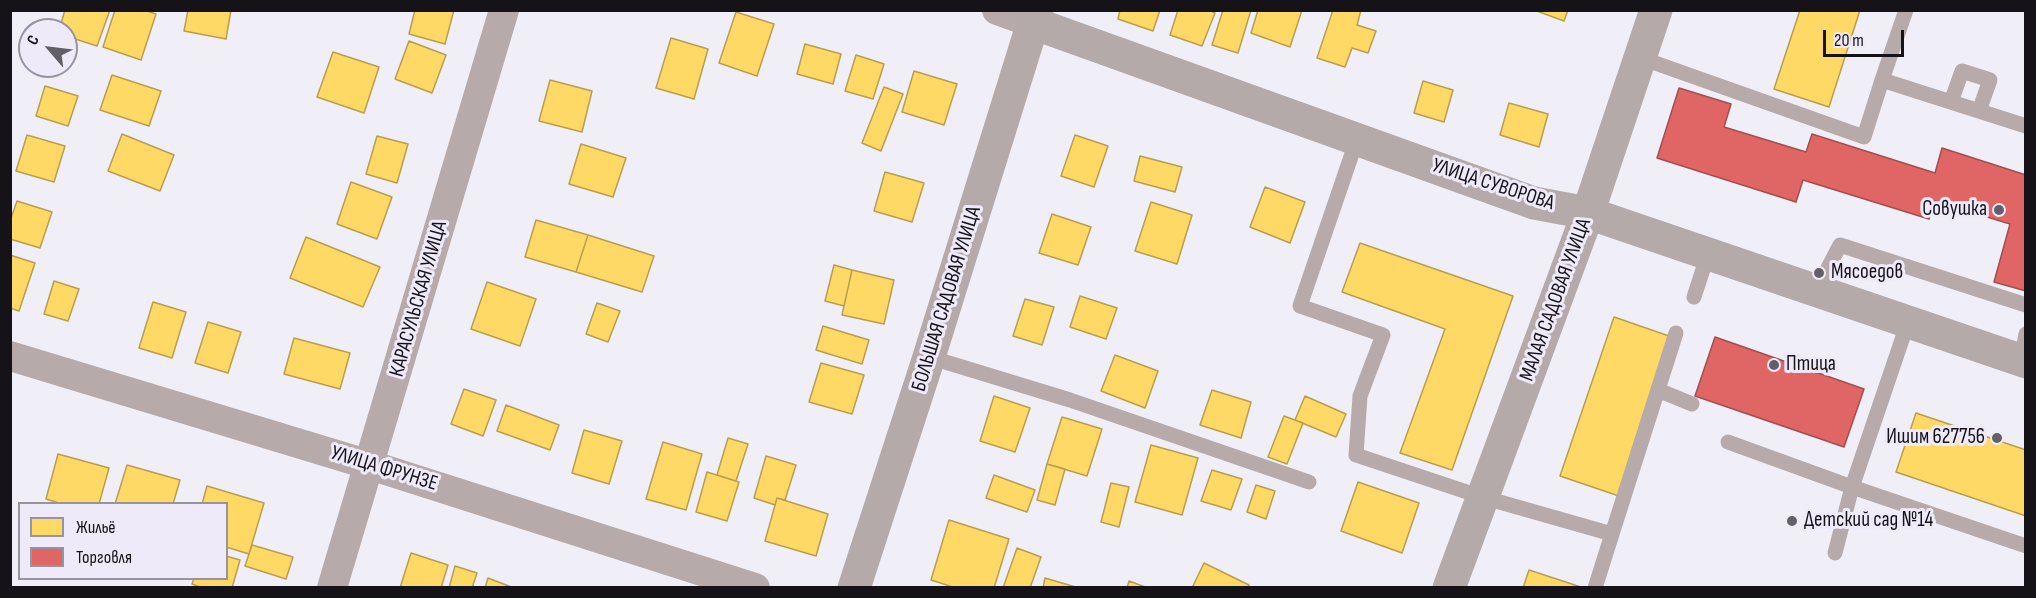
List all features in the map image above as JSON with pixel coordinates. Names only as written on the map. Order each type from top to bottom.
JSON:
[{"type":"street","name":"КАРАСУЛЬСКАЯ УЛИЦА","points":[[332,588],[504,10]]},
{"type":"street","name":"УЛИЦА СУВОРОВА","points":[[997,10],[1035,17],[1341,129],[1534,203],[1588,213],[1908,322],[2024,352]]},
{"type":"street","name":"МАЛАЯ САДОВАЯ УЛИЦА","points":[[1449,588],[1588,213],[1656,10]]},
{"type":"street","name":"БОЛЬШАЯ САДОВАЯ УЛИЦА","points":[[854,588],[1035,17]]},
{"type":"street","name":"УЛИЦА ФРУНЗЕ","points":[[10,356],[370,465],[755,588]]},
{"type":"lane","points":[[1641,58],[1864,137],[1906,10]]},
{"type":"lane","points":[[1951,102],[1962,71],[1990,80],[1979,111]]},
{"type":"lane","points":[[1882,80],[2025,126]]},
{"type":"lane","points":[[1341,129],[1300,306],[1383,335],[1360,396],[1356,455],[1482,497],[1612,534]]},
{"type":"lane","points":[[1816,291],[1840,245],[2025,305]]},
{"type":"lane","points":[[1694,297],[1708,254]]},
{"type":"lane","points":[[1835,553],[1851,487],[1908,322]]},
{"type":"lane","points":[[1595,588],[1676,333]]},
{"type":"lane","points":[[929,357],[1070,400],[1309,482]]},
{"type":"lane","points":[[1658,390],[1692,404]]},
{"type":"lane","points":[[1728,442],[1851,487],[2025,546]]},
{"type":"building: Жильё","points":[[65,10],[110,10],[97,46],[78,40],[78,18],[63,18]]},
{"type":"building: Жильё","points":[[115,10],[144,10],[156,14],[141,60],[103,47]]},
{"type":"building: Жильё","points":[[188,10],[231,10],[226,39],[184,31]]},
{"type":"building: Жильё","points":[[415,10],[454,10],[445,44],[409,34]]},
{"type":"building: Жильё","points":[[1120,10],[1160,10],[1153,31],[1118,19]]},
{"type":"building: Жильё","points":[[1178,10],[1209,10],[1215,13],[1202,46],[1170,35]]},
{"type":"building: Жильё","points":[[1223,10],[1251,10],[1238,53],[1212,45]]},
{"type":"building: Жильё","points":[[1258,10],[1302,10],[1290,47],[1251,33]]},
{"type":"building: Жильё","points":[[1333,10],[1361,10],[1357,25],[1376,31],[1368,53],[1352,48],[1345,67],[1317,58]]},
{"type":"building: Жильё","points":[[1534,10],[1568,10],[1564,21]]},
{"type":"building: Жильё","points":[[1800,10],[1860,10],[1829,107],[1774,89]]},
{"type":"building: Жильё","points":[[736,12],[774,24],[757,76],[719,63]]},
{"type":"building: Жильё","points":[[671,38],[708,49],[694,99],[656,88]]},
{"type":"building: Жильё","points":[[409,41],[446,55],[432,93],[395,79]]},
{"type":"building: Жильё","points":[[805,44],[841,54],[833,84],[797,74]]},
{"type":"building: Жильё","points":[[333,52],[379,67],[364,113],[317,97]]},
{"type":"building: Жильё","points":[[856,55],[884,64],[873,99],[845,91]]},
{"type":"building: Жильё","points":[[914,71],[957,84],[944,125],[902,112]]},
{"type":"building: Жильё","points":[[112,75],[161,91],[149,126],[100,110]]},
{"type":"building: Жильё","points":[[550,80],[592,91],[582,132],[539,121]]},
{"type":"building: Жильё","points":[[1423,81],[1453,90],[1444,122],[1414,113]]},
{"type":"building: Жильё","points":[[45,86],[78,96],[68,126],[36,116]]},
{"type":"building: Жильё","points":[[884,87],[903,94],[881,151],[862,143]]},
{"type":"building: Жильё","points":[[1509,103],[1548,114],[1539,147],[1500,135]]},
{"type":"building: Жильё","points":[[122,134],[174,155],[160,191],[108,171]]},
{"type":"building: Жильё","points":[[27,135],[65,146],[54,182],[16,171]]},
{"type":"building: Жильё","points":[[1075,135],[1108,146],[1094,187],[1061,176]]},
{"type":"building: Жильё","points":[[377,136],[408,144],[397,183],[366,174]]},
{"type":"building: Жильё","points":[[581,144],[626,158],[613,197],[569,184]]},
{"type":"building: Жильё","points":[[1140,156],[1182,167],[1175,192],[1134,181]]},
{"type":"building: Жильё","points":[[885,172],[924,183],[912,222],[874,211]]},
{"type":"building: Жильё","points":[[351,182],[392,197],[377,239],[337,224]]},
{"type":"building: Жильё","points":[[1265,187],[1305,202],[1290,243],[1250,227]]},
{"type":"building: Жильё","points":[[17,201],[52,212],[40,248],[10,239],[10,221]]},
{"type":"building: Жильё","points":[[1151,202],[1192,215],[1177,264],[1135,251]]},
{"type":"building: Жильё","points":[[1052,214],[1091,227],[1078,265],[1039,253]]},
{"type":"building: Жильё","points":[[536,220],[588,235],[576,272],[525,257]]},
{"type":"building: Жильё","points":[[588,235],[654,256],[642,292],[576,272]]},
{"type":"building: Жильё","points":[[306,237],[380,267],[363,307],[290,278]]},
{"type":"building: Жильё","points":[[1360,243],[1513,296],[1452,470],[1400,453],[1445,329],[1342,292]]},
{"type":"building: Жильё","points":[[10,255],[35,263],[19,311],[10,308]]},
{"type":"building: Жильё","points":[[834,265],[852,270],[844,306],[825,301]]},
{"type":"building: Жильё","points":[[852,270],[894,280],[884,324],[842,315]]},
{"type":"building: Жильё","points":[[54,281],[79,289],[68,321],[44,314]]},
{"type":"building: Жильё","points":[[487,282],[536,299],[520,346],[471,329]]},
{"type":"building: Жильё","points":[[1080,296],[1117,308],[1106,339],[1070,327]]},
{"type":"building: Жильё","points":[[1025,299],[1054,307],[1042,345],[1013,336]]},
{"type":"building: Жильё","points":[[153,302],[186,312],[172,358],[139,348]]},
{"type":"building: Жильё","points":[[597,303],[620,311],[608,342],[586,334]]},
{"type":"building: Жильё","points":[[1614,317],[1672,337],[1619,496],[1560,476]]},
{"type":"building: Жильё","points":[[208,322],[241,332],[228,373],[195,363]]},
{"type":"building: Жильё","points":[[823,326],[869,340],[862,364],[816,350]]},
{"type":"building: Жильё","points":[[294,338],[350,353],[340,389],[284,374]]},
{"type":"building: Жильё","points":[[1115,355],[1158,371],[1145,408],[1101,391]]},
{"type":"building: Жильё","points":[[821,363],[864,375],[852,414],[809,402]]},
{"type":"building: Жильё","points":[[464,389],[496,400],[483,436],[451,424]]},
{"type":"building: Жильё","points":[[1212,390],[1251,402],[1241,438],[1200,425]]},
{"type":"building: Жильё","points":[[994,396],[1030,408],[1015,452],[980,441]]},
{"type":"building: Жильё","points":[[1305,396],[1346,414],[1336,437],[1295,420]]},
{"type":"building: Жильё","points":[[506,405],[559,425],[550,450],[497,431]]},
{"type":"building: Жильё","points":[[1916,413],[2026,450],[2026,516],[1896,472]]},
{"type":"building: Жильё","points":[[1284,416],[1303,423],[1287,464],[1268,457]]},
{"type":"building: Жильё","points":[[1062,417],[1102,429],[1087,476],[1047,464]]},
{"type":"building: Жильё","points":[[584,430],[622,441],[609,484],[572,473]]},
{"type":"building: Жильё","points":[[728,438],[748,444],[736,481],[717,475]]},
{"type":"building: Жильё","points":[[663,442],[702,454],[686,510],[646,499]]},
{"type":"building: Жильё","points":[[1151,445],[1198,458],[1182,515],[1135,502]]},
{"type":"building: Жильё","points":[[58,454],[109,468],[100,502],[56,502],[46,499]]},
{"type":"building: Жильё","points":[[766,456],[796,465],[785,500],[777,498],[775,505],[754,498]]},
{"type":"building: Жильё","points":[[1047,464],[1065,469],[1055,505],[1037,500]]},
{"type":"building: Жильё","points":[[127,465],[180,480],[174,502],[116,502]]},
{"type":"building: Жильё","points":[[1212,470],[1242,479],[1231,510],[1201,501]]},
{"type":"building: Жильё","points":[[707,472],[739,482],[727,521],[696,512]]},
{"type":"building: Жильё","points":[[994,475],[1035,490],[1027,512],[986,498]]},
{"type":"building: Жильё","points":[[1358,482],[1419,503],[1402,553],[1341,531]]},
{"type":"building: Жильё","points":[[1111,483],[1129,487],[1119,527],[1101,522]]},
{"type":"building: Жильё","points":[[1256,485],[1275,491],[1266,519],[1247,512]]},
{"type":"building: Жильё","points":[[207,486],[264,503],[249,554],[228,548],[228,502],[203,502]]},
{"type":"building: Жильё","points":[[777,498],[828,514],[816,556],[765,541]]},
{"type":"building: Жильё","points":[[949,520],[1009,539],[994,588],[956,588],[931,580]]},
{"type":"building: Жильё","points":[[252,545],[293,557],[286,579],[245,566]]},
{"type":"building: Жильё","points":[[1017,548],[1041,557],[1030,588],[1003,588]]},
{"type":"building: Жильё","points":[[411,553],[448,565],[441,588],[400,588]]},
{"type":"building: Жильё","points":[[228,557],[240,560],[232,588],[203,588],[192,584],[193,580],[228,580]]},
{"type":"building: Жильё","points":[[1204,563],[1249,585],[1247,588],[1192,588]]},
{"type":"building: Жильё","points":[[455,566],[477,573],[472,588],[449,588]]},
{"type":"building: Жильё","points":[[1529,570],[1584,588],[1523,588]]},
{"type":"building: Жильё","points":[[488,578],[514,588],[485,588]]},
{"type":"building: Жильё","points":[[1045,578],[1079,588],[1043,588]]},
{"type":"building: Жильё","points":[[1129,581],[1148,588],[1127,588]]},
{"type":"building: Торговля","points":[[1679,88],[1731,104],[1724,127],[1806,152],[1812,134],[1935,173],[1942,148],[2026,175],[2026,291],[1994,282],[2010,224],[1935,201],[1929,219],[1803,180],[1796,202],[1657,158]]},
{"type":"building: Торговля","points":[[1715,337],[1864,389],[1844,447],[1695,396]]},
{"type":"place","name":"Совушка","points":[[1999,210]]},
{"type":"place","name":"Мясоедов","points":[[1819,273]]},
{"type":"place","name":"Птица","points":[[1774,365]]},
{"type":"place","name":"Ишим 627756","points":[[1997,438]]},
{"type":"place","name":"Детский сад №14","points":[[1792,521]]}]
